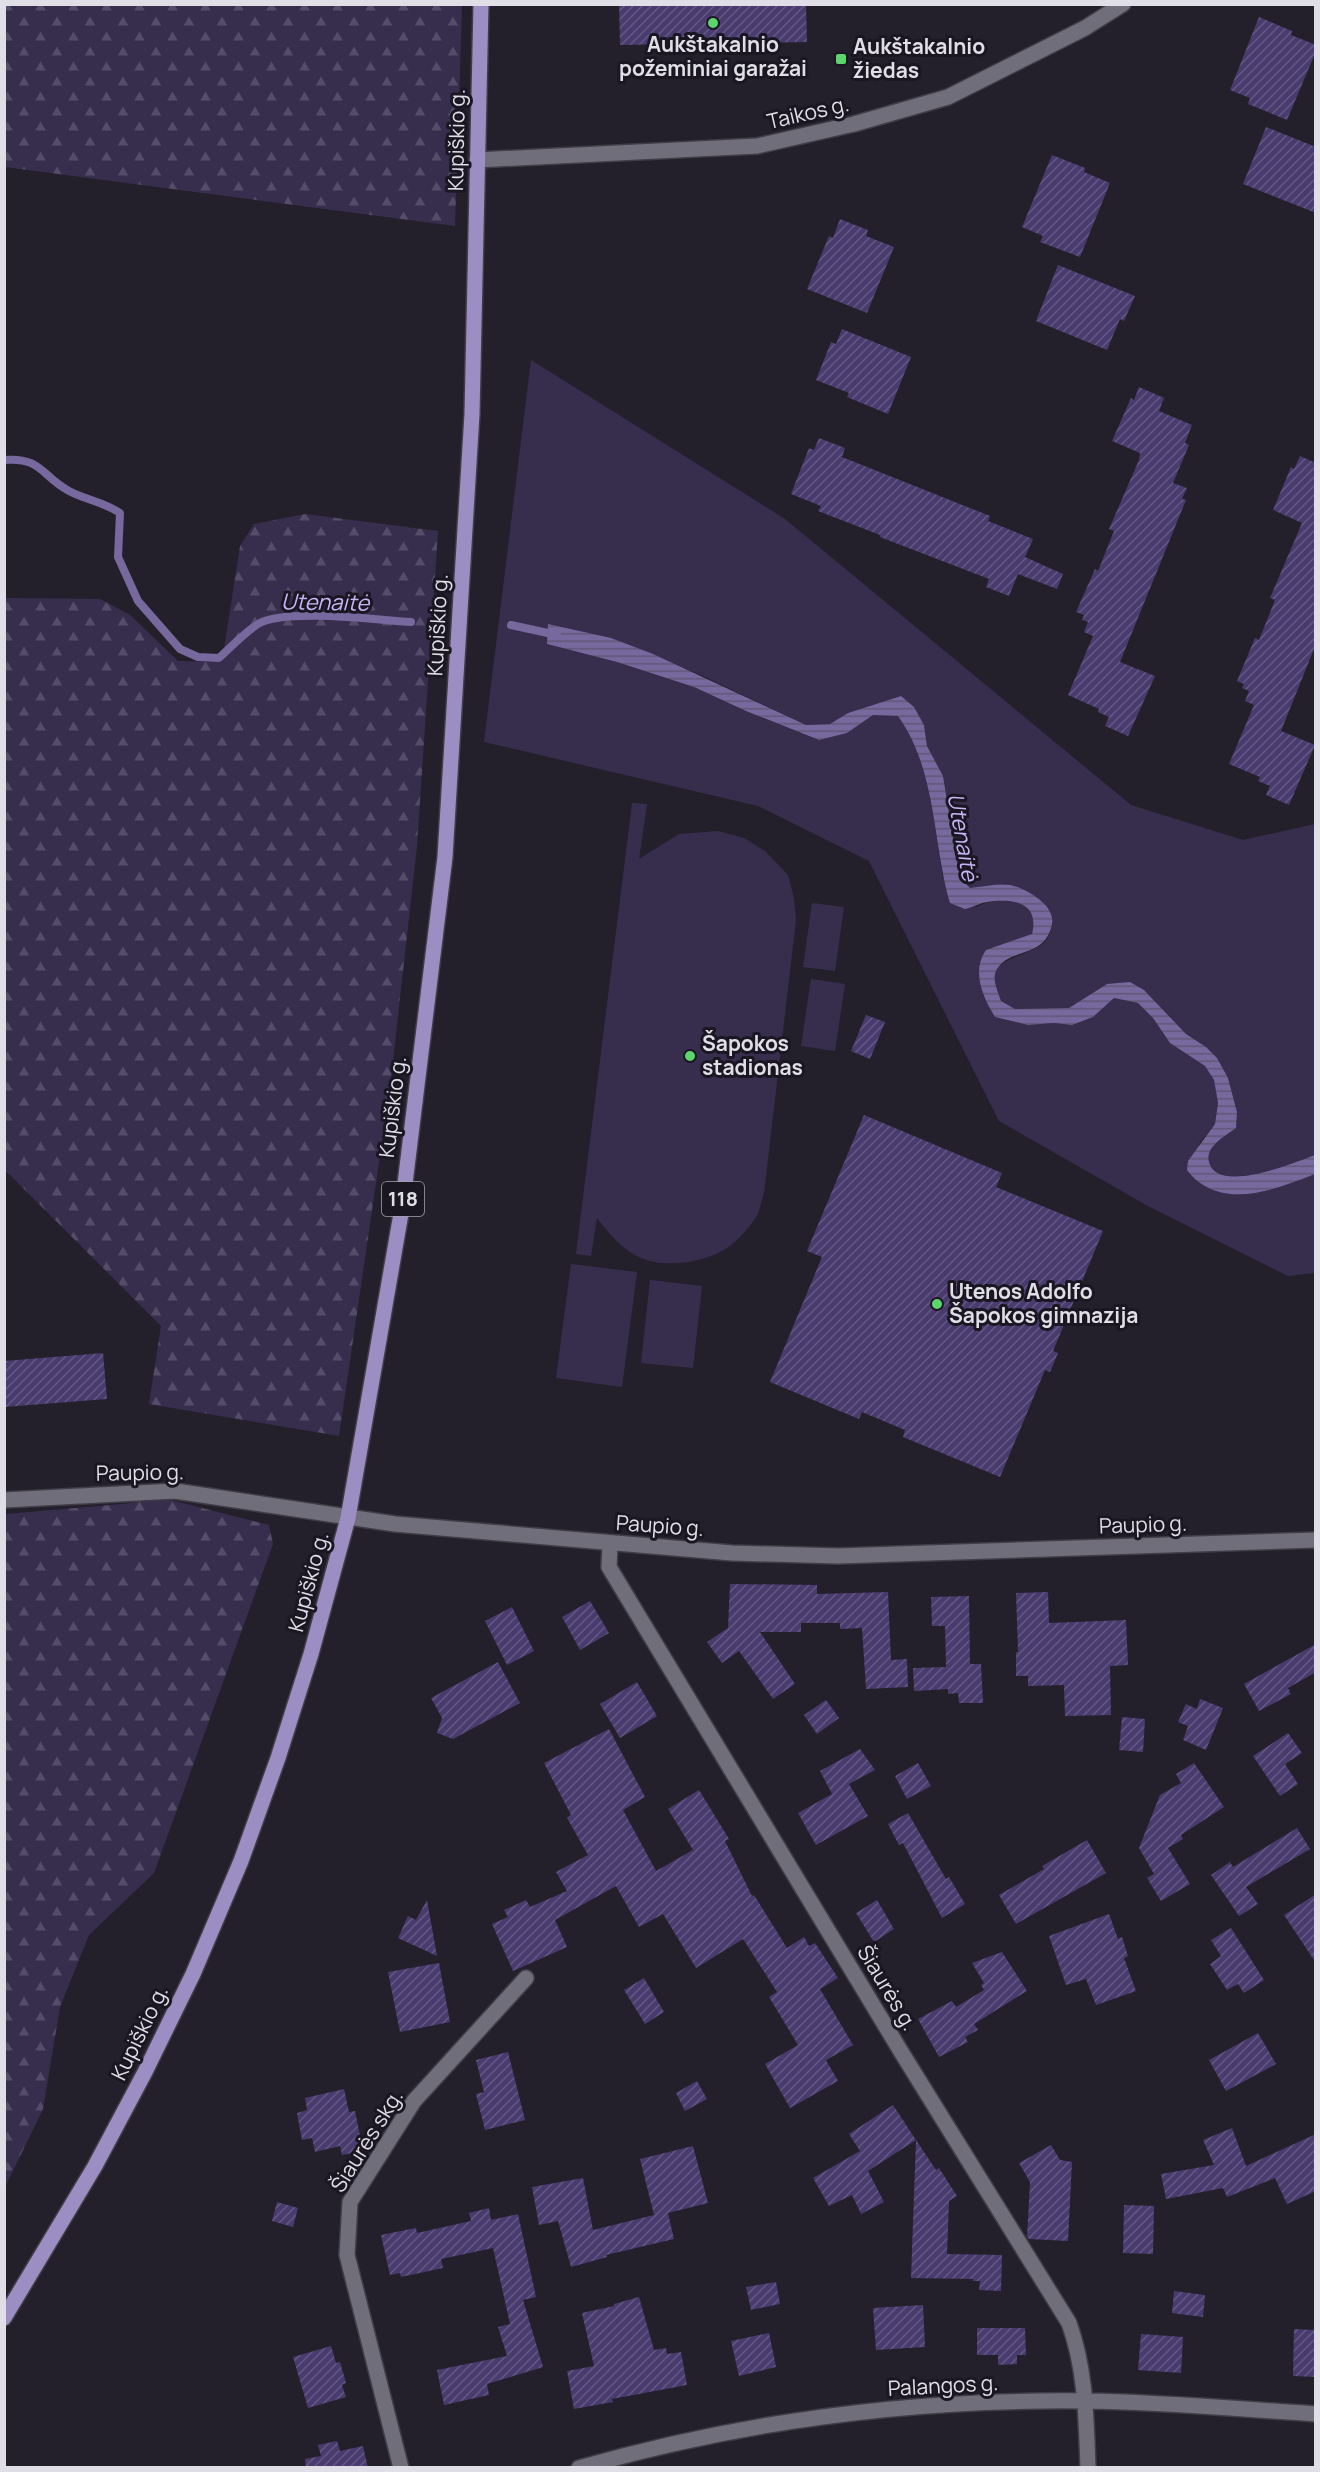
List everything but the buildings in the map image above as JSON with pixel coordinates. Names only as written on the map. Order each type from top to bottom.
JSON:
[{"type":"main road","name":"Kupiškio g.","points":[[4,2318],[95,2166],[146,2072],[193,1974],[241,1862],[278,1758],[311,1654],[348,1518],[402,1209],[445,858],[472,414],[481,4]]},
{"type":"street","name":"Taikos g.","points":[[477,160],[757,146],[854,124],[948,97],[1085,28],[1123,4]]},
{"type":"street","name":"Paupio g.","points":[[4,1500],[175,1491],[348,1518],[610,1544],[732,1553],[838,1556],[1316,1540]]},
{"type":"street","name":"Šiaurės g.","points":[[610,1544],[609,1567],[894,2040],[1069,2323],[1078,2348],[1085,2401],[1088,2468]]},
{"type":"street","name":"Šiaurės skg.","points":[[401,2468],[347,2255],[350,2202],[414,2101],[526,1978]]},
{"type":"street","name":"Palangos g.","points":[[579,2468],[623,2455],[775,2422],[956,2404],[1085,2401],[1316,2414]]},
{"type":"green space","points":[[5,4],[462,5],[455,226],[5,167]]},
{"type":"green space","points":[[531,360],[785,519],[1131,805],[1243,840],[1315,824],[1315,1155],[1258,1174],[1226,1176],[1215,1171],[1209,1162],[1209,1156],[1213,1146],[1236,1128],[1237,1112],[1228,1078],[1206,1047],[1186,1034],[1144,990],[1107,984],[1069,1008],[1015,1009],[1001,1001],[994,980],[996,970],[1001,964],[1042,944],[1048,937],[1052,921],[1003,884],[970,888],[965,883],[957,862],[943,776],[927,746],[924,725],[914,707],[901,696],[848,713],[830,724],[806,725],[703,676],[611,638],[547,644],[617,662],[694,687],[818,740],[847,733],[873,715],[898,715],[918,753],[924,773],[943,878],[976,907],[989,902],[1012,901],[1026,906],[1034,916],[1033,934],[986,950],[982,958],[979,967],[980,984],[995,1017],[1028,1025],[1054,1023],[1072,1025],[1093,1017],[1114,998],[1138,1003],[1153,1018],[1170,1043],[1205,1066],[1214,1080],[1218,1103],[1215,1124],[1199,1144],[1206,1187],[1234,1193],[1248,1193],[1275,1188],[1315,1174],[1315,1273],[1288,1276],[1148,1206],[999,1121],[869,861],[758,806],[484,742]]},
{"type":"green space","points":[[305,514],[438,531],[417,846],[390,1087],[339,1436],[149,1404],[161,1326],[4,1169],[5,598],[100,599],[130,615],[178,661],[222,662],[240,546],[254,524]]},
{"type":"green space","name":"Šapokos stadionas","points":[[632,803],[647,804],[639,859],[679,834],[718,831],[744,838],[765,851],[788,875],[794,898],[796,920],[764,1193],[759,1210],[748,1228],[727,1248],[703,1259],[682,1263],[660,1263],[634,1255],[616,1241],[597,1218],[591,1256],[576,1254]]},
{"type":"green space","points":[[812,903],[844,907],[835,971],[803,967]]},
{"type":"green space","points":[[811,979],[845,984],[835,1051],[801,1046]]},
{"type":"green space","points":[[571,1264],[637,1272],[622,1387],[556,1378]]},
{"type":"green space","points":[[650,1280],[702,1286],[693,1368],[641,1363]]},
{"type":"green space","points":[[163,1498],[269,1525],[273,1544],[154,1873],[89,1935],[60,2007],[43,2109],[5,2187],[5,1514],[123,1504]]},
{"type":"shaded area","points":[[548,624],[611,638],[653,654],[806,725],[830,724],[848,713],[901,696],[914,707],[924,725],[927,746],[943,776],[957,862],[965,883],[970,888],[1012,885],[1027,891],[1043,902],[1052,916],[1048,935],[1042,943],[1003,962],[997,969],[995,980],[1001,1001],[1015,1009],[1069,1008],[1107,984],[1130,982],[1144,990],[1186,1034],[1206,1047],[1217,1058],[1228,1078],[1237,1112],[1236,1128],[1217,1142],[1210,1151],[1209,1162],[1215,1171],[1226,1176],[1258,1174],[1315,1155],[1315,1174],[1283,1186],[1248,1194],[1215,1191],[1200,1183],[1187,1170],[1188,1161],[1215,1124],[1218,1103],[1214,1080],[1205,1066],[1170,1043],[1153,1018],[1138,1003],[1114,998],[1093,1017],[1072,1025],[1054,1023],[1028,1025],[995,1017],[980,984],[979,967],[982,958],[986,950],[1032,934],[1032,915],[1022,904],[1015,902],[987,902],[965,909],[950,903],[927,783],[911,737],[898,716],[873,715],[847,733],[819,740],[694,687],[617,662],[547,644]]},
{"type":"waterway","name":"Utenaitė","points":[[4,460],[26,461],[69,491],[120,513],[118,557],[138,601],[180,649],[198,657],[219,658],[258,624],[271,619],[332,616],[411,622]]},
{"type":"waterway","name":"Utenaitė","points":[[511,625],[557,635]]},
{"type":"place","name":"Aukštakalnio požeminiai garažai","points":[[713,23]]},
{"type":"place","name":"Aukštakalnio žiedas","points":[[841,59]]},
{"type":"place","name":"Šapokos stadionas","points":[[690,1056]]},
{"type":"place","name":"Utenos Adolfo Šapokos gimnazija","points":[[937,1304]]}]
